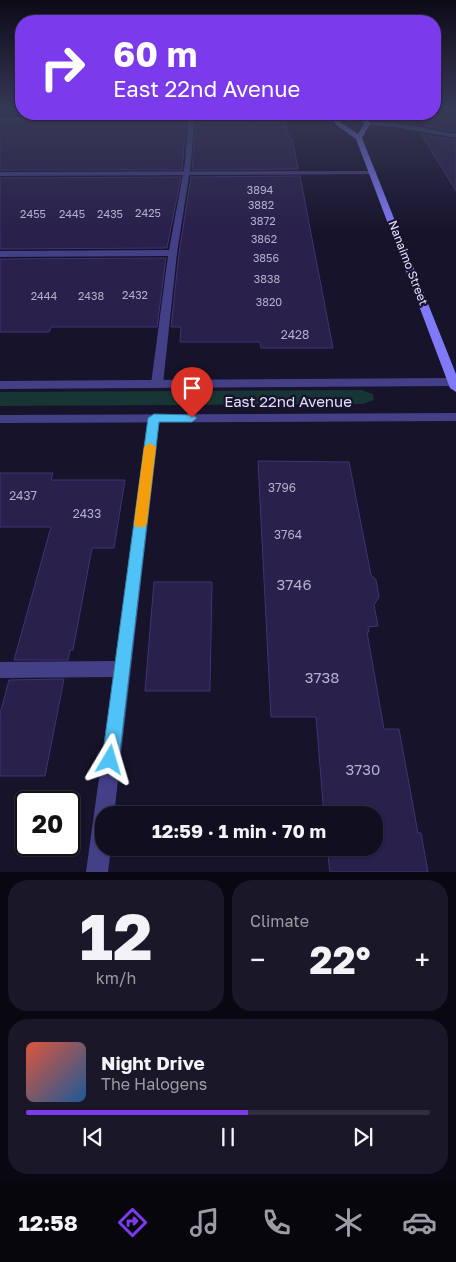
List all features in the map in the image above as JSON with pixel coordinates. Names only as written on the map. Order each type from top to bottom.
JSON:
[{"type":"main road","name":"Nanaimo Street","points":[[364,151],[455,385]]},
{"type":"street","points":[[157,384],[173,253],[188,151]]},
{"type":"street","points":[[0,174],[373,172]]},
{"type":"street","points":[[0,254],[173,253]]},
{"type":"street","name":"East 22nd Avenue","points":[[0,385],[455,385]]},
{"type":"street","name":"East 22nd Avenue","points":[[0,418],[456,418]]},
{"type":"street","points":[[105,806],[154,418]]},
{"type":"street","points":[[0,670],[121,669]]},
{"type":"street","points":[[97,872],[99,856]]},
{"type":"green space","points":[[362,390],[373,394],[374,400],[363,404],[0,406],[0,392]]},
{"type":"building","points":[[0,151],[184,151],[182,170],[0,170]]},
{"type":"building","points":[[194,151],[294,151],[298,169],[192,170]]},
{"type":"building","points":[[431,151],[456,151],[456,191]]},
{"type":"building","points":[[300,176],[333,348],[261,348],[260,342],[180,342],[181,327],[171,327],[179,253],[191,177]]},
{"type":"building","points":[[181,177],[167,248],[0,249],[0,178]]},
{"type":"building","points":[[166,258],[157,327],[51,327],[49,332],[0,332],[0,259]]},
{"type":"building","points":[[258,461],[349,462],[371,575],[376,580],[379,597],[374,605],[378,626],[368,627],[369,632],[367,632],[384,729],[399,729],[418,833],[421,833],[428,872],[330,872],[328,856],[383,856],[383,806],[323,806],[316,717],[271,717]]},
{"type":"building","points":[[0,473],[53,473],[51,480],[125,480],[114,548],[92,548],[73,650],[70,650],[68,660],[14,660],[51,527],[0,527]]},
{"type":"building","points":[[154,582],[212,582],[210,691],[145,691]]},
{"type":"building","points":[[64,679],[45,776],[0,776],[0,714],[9,680]]},
{"type":"slow traffic","points":[[140,523],[150,447]]},
{"type":"route","points":[[110,760],[154,418],[192,418]]}]
